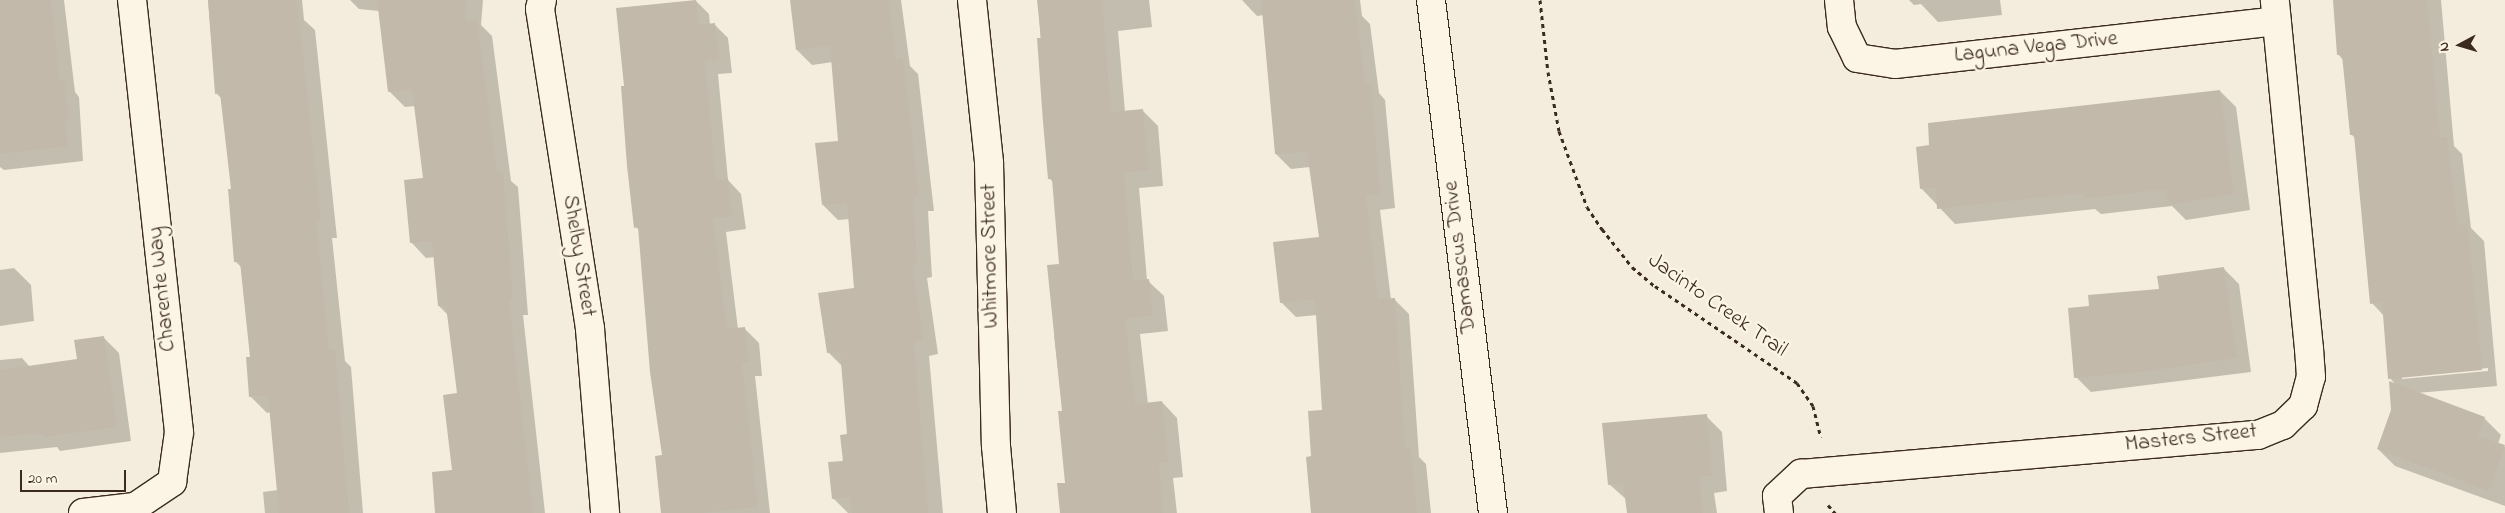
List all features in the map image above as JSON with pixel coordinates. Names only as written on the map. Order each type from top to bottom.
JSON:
[{"type":"street","name":"Charente Way","points":[[83,513],[135,507],[172,482],[179,432],[132,0]]},
{"type":"street","name":"Shelby Street","points":[[542,0],[540,9],[590,329],[605,513]]},
{"type":"street","name":"Whitmore Street","points":[[972,0],[988,164],[996,446],[1002,513]]},
{"type":"street","name":"Damascus Drive","points":[[1431,0],[1493,513]]},
{"type":"street","name":"Laguna Vega Drive","points":[[1839,0],[1842,27],[1857,58],[1895,64],[2276,11]]},
{"type":"street","name":"Masters Street","points":[[1779,513],[1777,496],[1801,474],[2258,435],[2283,425],[2303,406],[2311,377],[2276,11]]},
{"type":"path","name":"Jacinto Creek Trail","points":[[1540,0],[1548,72],[1559,131],[1588,207],[1602,229],[1632,267],[1655,286],[1797,383],[1814,406],[1821,437]]},
{"type":"path","points":[[1828,505],[1834,513]]},
{"type":"building","points":[[0,0],[51,0],[60,80],[64,79],[69,121],[65,122],[68,146],[0,154]]},
{"type":"building","points":[[208,0],[297,0],[321,221],[316,222],[329,350],[335,349],[349,513],[279,513],[268,395],[249,397],[246,357],[250,357],[240,262],[234,262],[228,189],[231,189],[220,93],[215,94]]},
{"type":"building","points":[[377,0],[467,0],[465,21],[477,20],[497,172],[503,171],[513,300],[509,300],[533,513],[435,513],[432,472],[452,470],[443,395],[457,393],[446,306],[438,306],[432,241],[410,243],[404,180],[423,178],[412,89],[388,92]]},
{"type":"building","points":[[696,0],[699,25],[715,23],[719,59],[705,61],[716,180],[728,178],[732,216],[713,218],[727,329],[745,327],[749,362],[742,363],[758,507],[702,513],[661,513],[655,456],[662,455],[650,372],[638,227],[634,228],[627,166],[621,86],[624,86],[616,8]]},
{"type":"building","points":[[790,0],[889,0],[896,59],[903,58],[919,196],[913,197],[917,263],[912,263],[923,340],[914,341],[928,513],[852,513],[850,497],[832,499],[828,462],[843,461],[840,435],[847,434],[840,351],[827,353],[818,293],[854,288],[847,203],[822,205],[815,143],[838,141],[830,46],[796,50]]},
{"type":"building","points":[[1037,0],[1102,0],[1111,112],[1143,109],[1149,170],[1124,173],[1133,281],[1149,279],[1153,315],[1125,319],[1135,404],[1162,401],[1168,462],[1159,463],[1163,513],[1060,513],[1057,483],[1065,483],[1058,411],[1062,411],[1047,265],[1059,264],[1052,179],[1048,179],[1043,122],[1037,38],[1041,38]]},
{"type":"building","points":[[1261,0],[1355,0],[1365,84],[1371,84],[1380,194],[1366,196],[1378,299],[1395,298],[1405,448],[1411,447],[1417,513],[1311,513],[1306,457],[1311,456],[1308,411],[1322,410],[1315,299],[1280,303],[1273,242],[1319,237],[1307,152],[1275,154]]},
{"type":"building","points":[[2333,0],[2427,0],[2440,138],[2447,137],[2458,225],[2468,224],[2482,370],[2388,379],[2382,302],[2370,304],[2354,135],[2350,135],[2342,55],[2337,55]]},
{"type":"building","points":[[2220,90],[2234,194],[2169,205],[2166,189],[2084,199],[2083,193],[1937,209],[1936,188],[1920,189],[1916,147],[1929,145],[1928,123]]},
{"type":"building","points":[[2224,267],[2237,358],[2141,372],[2074,378],[2068,308],[2089,306],[2088,295],[2159,289],[2157,276]]},
{"type":"building","points":[[104,336],[117,427],[44,437],[44,433],[0,437],[0,370],[77,359],[74,340]]},
{"type":"building","points":[[2389,381],[2485,417],[2478,436],[2505,445],[2489,491],[2377,449],[2391,410]]},
{"type":"building","points":[[1707,414],[1712,476],[1699,477],[1703,513],[1627,513],[1623,483],[1608,485],[1602,423]]}]
